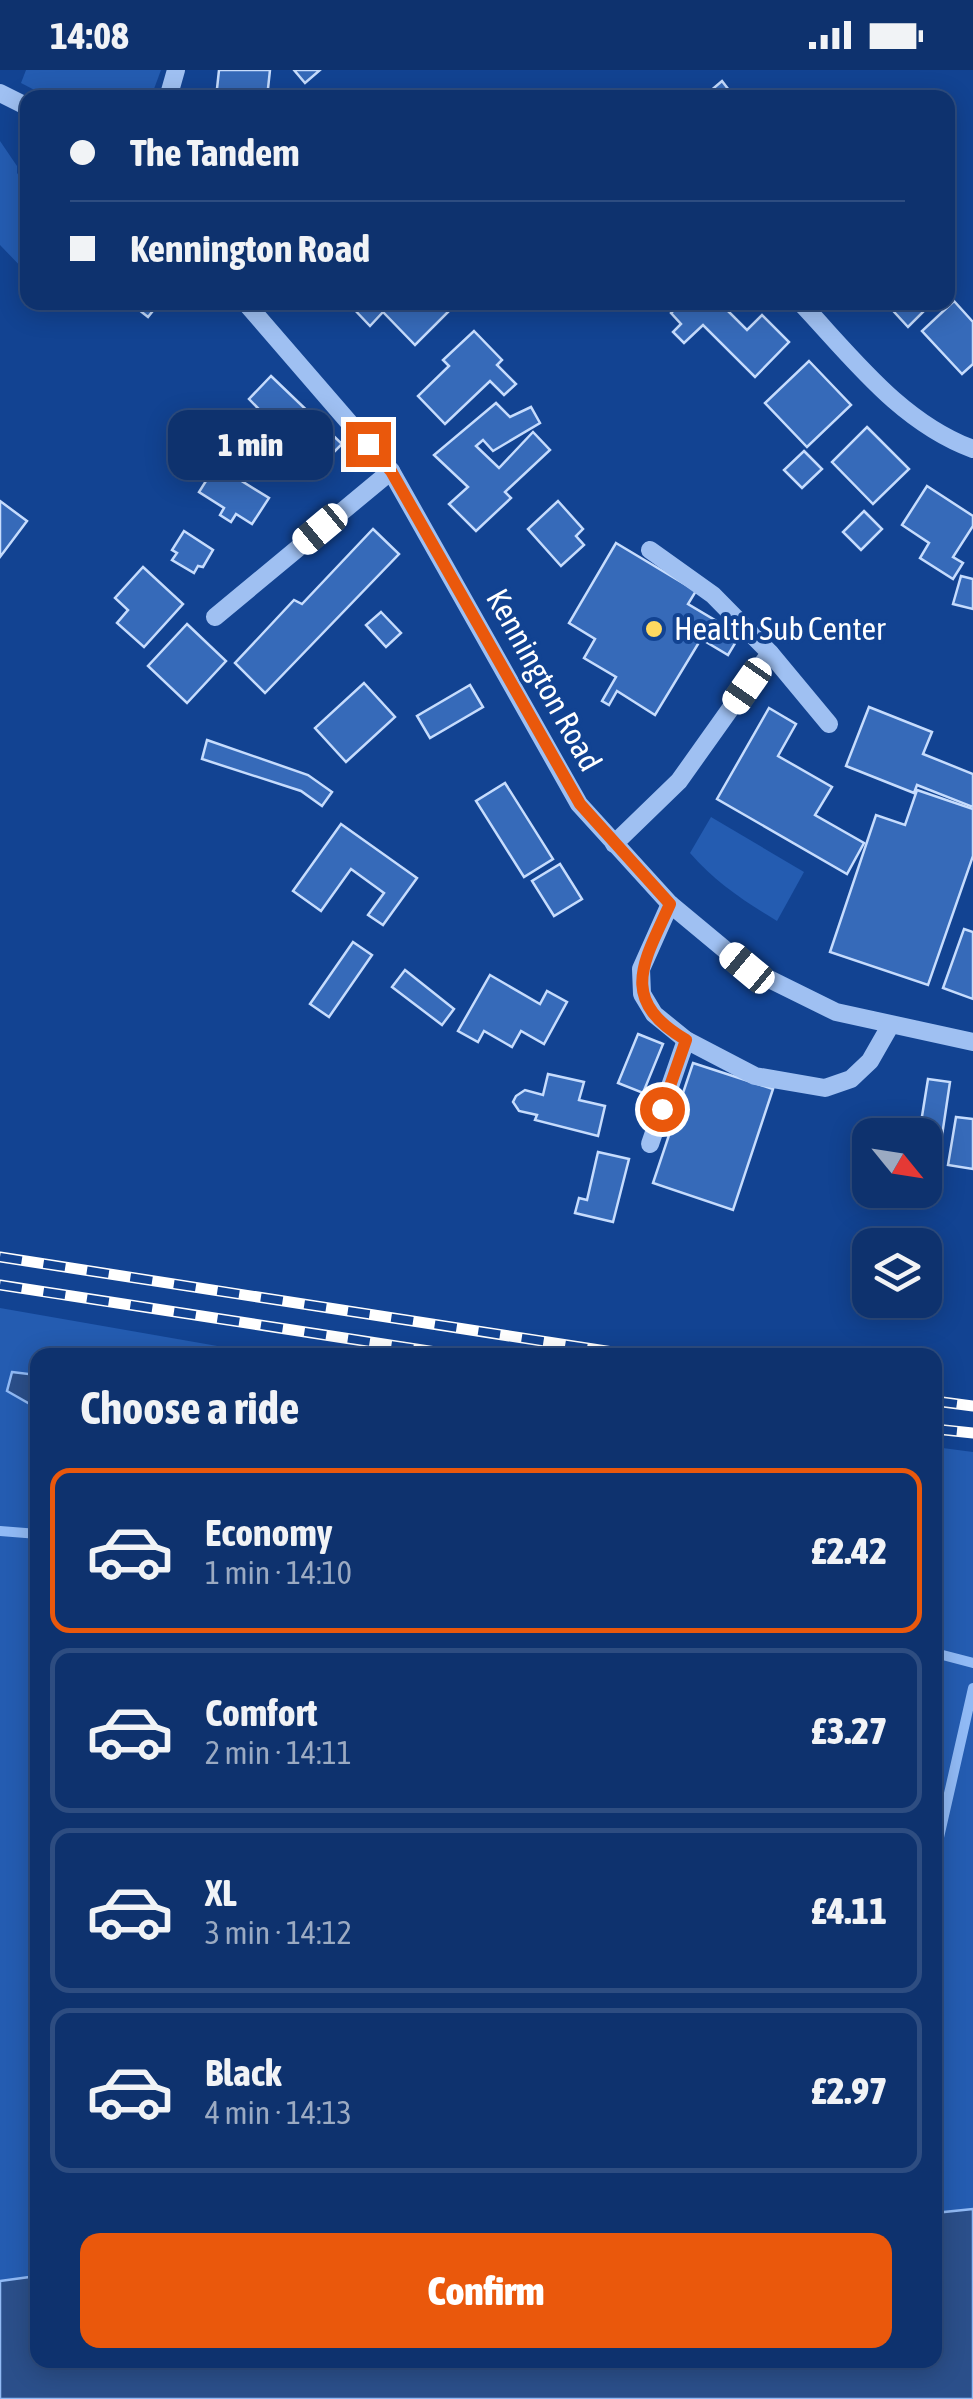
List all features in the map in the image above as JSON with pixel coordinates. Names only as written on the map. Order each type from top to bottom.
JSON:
[{"type":"street","name":"Kennington Road","points":[[251,310],[391,471],[580,804],[670,904],[747,968],[836,1012],[973,1042]]},
{"type":"street","points":[[808,310],[898,405],[924,426],[973,448]]},
{"type":"street","points":[[214,617],[391,471]]},
{"type":"street","points":[[650,550],[713,595],[829,724]]},
{"type":"street","points":[[614,844],[679,781],[770,654]]},
{"type":"street","points":[[670,904],[641,969],[642,994],[671,1032],[755,1076],[825,1088],[851,1079],[870,1061],[890,1026]]},
{"type":"street","points":[[650,1144],[686,1040]]},
{"type":"shaded area","points":[[26,70],[161,70],[154,90],[34,90],[21,83]]},
{"type":"shaded area","points":[[0,141],[20,177],[20,266],[0,245]]},
{"type":"shaded area","points":[[711,817],[804,872],[777,921],[731,890],[690,853]]},
{"type":"shaded area","points":[[0,1308],[229,1348],[30,1348],[30,2277],[0,2281]]},
{"type":"shaded area","points":[[12,1372],[30,1374],[30,1404],[7,1391]]},
{"type":"shaded area","points":[[942,1448],[973,1452],[973,2209],[942,2212]]},
{"type":"shaded area","points":[[973,2209],[973,2399],[0,2399],[0,2281],[30,2277],[30,2368],[942,2368],[942,2212]]},
{"type":"building","points":[[219,70],[270,70],[268,90],[217,90]]},
{"type":"building","points":[[294,70],[320,70],[305,83]]},
{"type":"building","points":[[722,81],[729,90],[711,90]]},
{"type":"building","points":[[955,302],[973,322],[973,364],[962,374],[922,331],[944,310],[955,310]]},
{"type":"building","points":[[355,310],[449,311],[415,345],[383,312],[370,326]]},
{"type":"building","points":[[727,310],[747,330],[762,315],[789,342],[755,377],[703,325],[684,343],[673,332],[681,324],[671,313]]},
{"type":"building","points":[[892,310],[925,310],[908,327]]},
{"type":"building","points":[[474,331],[502,360],[497,365],[516,384],[504,395],[490,381],[445,424],[418,396],[449,366],[443,360]]},
{"type":"building","points":[[809,361],[851,405],[807,447],[765,403]]},
{"type":"building","points":[[271,376],[342,444],[317,469],[249,399]]},
{"type":"building","points":[[496,403],[510,417],[531,407],[540,423],[493,451],[483,440],[476,446],[499,468],[533,432],[550,450],[505,492],[511,498],[476,531],[449,504],[468,487],[434,455]]},
{"type":"building","points":[[223,426],[241,436],[224,465],[207,455]]},
{"type":"building","points":[[867,427],[909,469],[873,504],[832,462]]},
{"type":"building","points":[[804,451],[822,469],[802,488],[784,470]]},
{"type":"building","points":[[216,465],[269,498],[252,524],[236,514],[231,522],[220,515],[224,508],[199,492]]},
{"type":"building","points":[[927,486],[973,516],[973,526],[953,557],[963,563],[953,579],[920,558],[929,543],[902,525]]},
{"type":"building","points":[[0,501],[27,521],[0,557]]},
{"type":"building","points":[[558,501],[583,529],[576,536],[584,545],[561,566],[528,529]]},
{"type":"building","points":[[864,511],[882,529],[861,550],[843,532]]},
{"type":"building","points":[[373,529],[399,554],[265,693],[235,663],[294,600],[302,604]]},
{"type":"building","points":[[184,531],[213,550],[203,567],[198,566],[194,573],[172,560],[177,553],[172,550]]},
{"type":"building","name":"Health Sub Center","points":[[616,543],[696,591],[688,604],[740,635],[728,655],[701,639],[655,715],[617,691],[609,705],[602,701],[616,677],[584,658],[595,639],[569,623]]},
{"type":"building","points":[[143,567],[183,604],[144,647],[117,623],[128,610],[115,598]]},
{"type":"building","points":[[961,576],[973,579],[973,609],[953,604]]},
{"type":"building","points":[[381,612],[401,633],[386,647],[366,625]]},
{"type":"building","points":[[187,624],[226,661],[187,703],[148,666]]},
{"type":"building","points":[[364,683],[395,717],[346,762],[315,728]]},
{"type":"building","points":[[470,685],[483,707],[430,738],[417,716]]},
{"type":"building","points":[[869,707],[932,732],[923,754],[973,774],[973,807],[917,785],[914,793],[846,766]]},
{"type":"building","points":[[769,708],[796,724],[778,756],[832,787],[815,815],[864,843],[847,874],[717,799]]},
{"type":"building","points":[[207,740],[308,775],[332,792],[322,806],[301,791],[202,759]]},
{"type":"building","points":[[505,783],[553,859],[524,877],[476,801]]},
{"type":"building","points":[[917,790],[973,809],[973,856],[928,985],[830,952],[876,815],[905,825]]},
{"type":"building","points":[[341,824],[417,878],[383,925],[368,915],[384,893],[351,869],[321,911],[293,891]]},
{"type":"building","points":[[560,864],[582,899],[554,916],[532,881]]},
{"type":"building","points":[[964,929],[973,932],[973,999],[943,988]]},
{"type":"building","points":[[353,942],[372,955],[329,1017],[310,1004]]},
{"type":"building","points":[[405,970],[454,1009],[442,1025],[392,987]]},
{"type":"building","points":[[490,975],[540,1004],[547,991],[567,1002],[544,1044],[521,1031],[512,1047],[484,1031],[478,1042],[458,1031]]},
{"type":"building","points":[[638,1034],[663,1044],[643,1093],[618,1083]]},
{"type":"building","points":[[693,1063],[773,1089],[733,1210],[653,1183]]},
{"type":"building","points":[[548,1074],[584,1082],[579,1100],[605,1106],[598,1136],[535,1120],[537,1115],[519,1111],[513,1102],[516,1096],[525,1090],[543,1095]]},
{"type":"building","points":[[928,1079],[950,1082],[942,1136],[942,1118],[922,1118]]},
{"type":"building","points":[[956,1117],[973,1119],[973,1169],[948,1165]]},
{"type":"building","points":[[598,1152],[629,1159],[613,1222],[575,1213],[579,1198],[587,1200]]},
{"type":"waterway","points":[[0,1531],[30,1533]]},
{"type":"waterway","points":[[942,1655],[973,1663]]},
{"type":"waterway","points":[[942,1824],[973,1688]]},
{"type":"railway","points":[[0,1257],[587,1348]]},
{"type":"railway","points":[[0,1285],[410,1348]]},
{"type":"railway","points":[[942,1402],[973,1406]]},
{"type":"railway","points":[[942,1430],[973,1433]]},
{"type":"place","name":"Health Sub Center","points":[[654,629]]},
{"type":"route","points":[[368,444],[391,471],[580,804],[670,904],[641,969],[642,994],[654,1014],[671,1032],[686,1040],[662,1109]]}]
